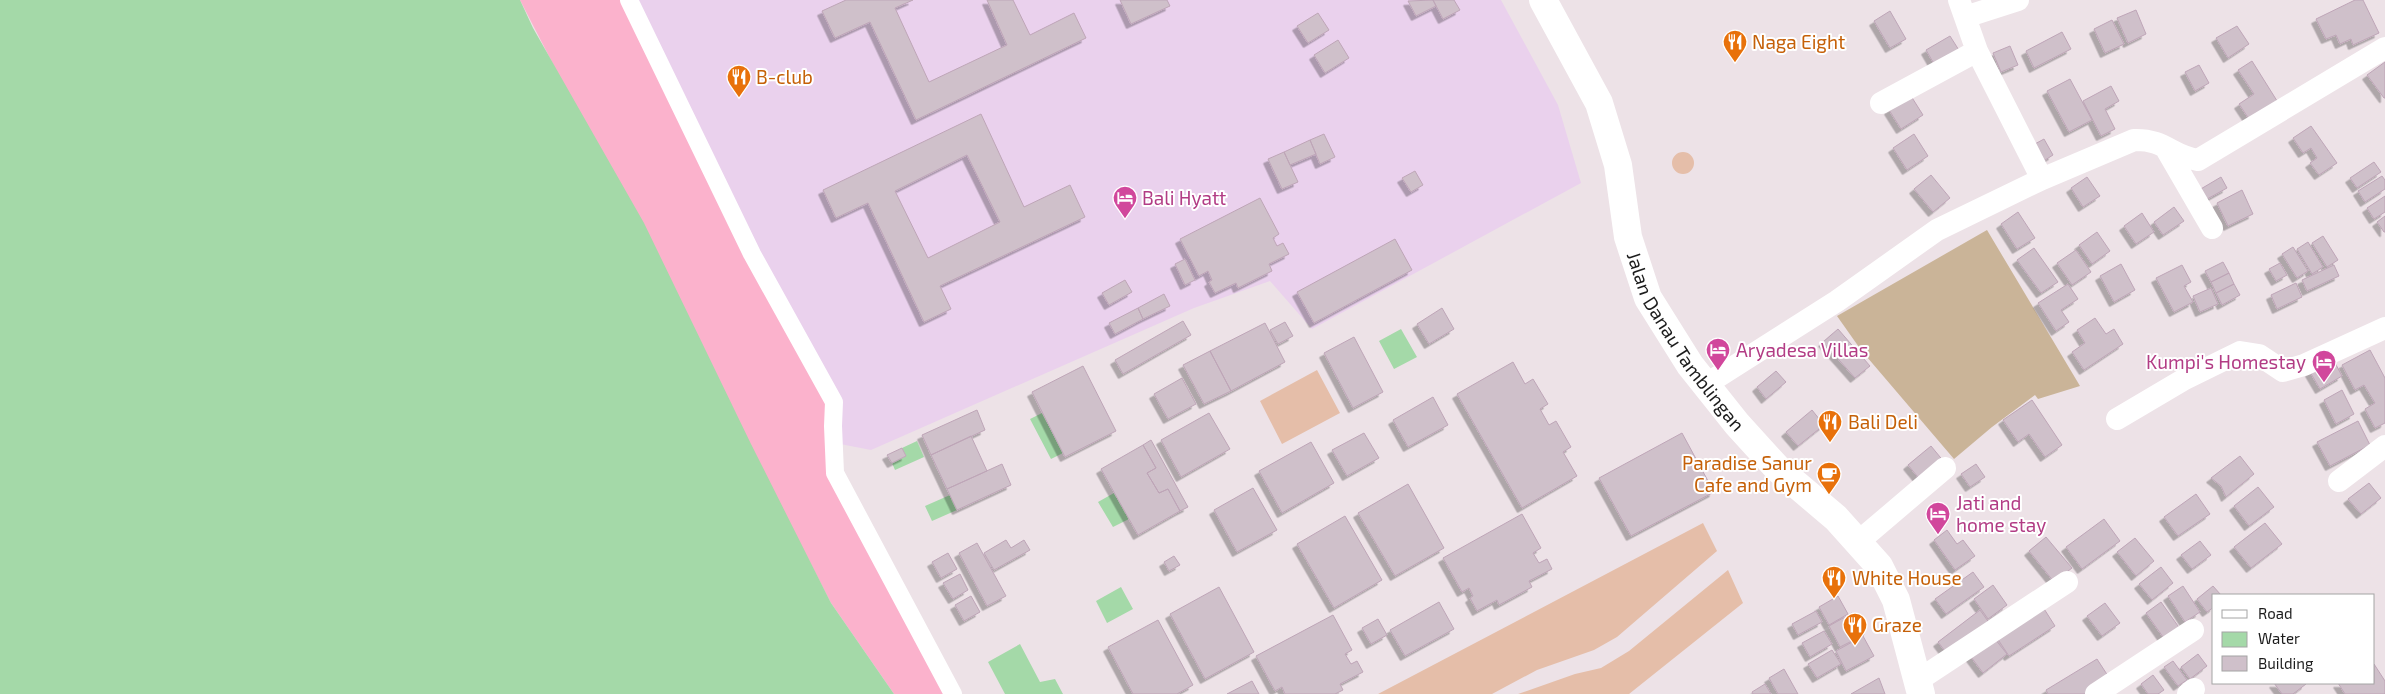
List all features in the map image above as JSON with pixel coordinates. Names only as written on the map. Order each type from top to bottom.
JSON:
[{"type":"street","points":[[629,0],[752,254],[834,402],[835,473],[953,694]]},
{"type":"street","name":"Jalan Danau Tamblingan","points":[[1543,0],[1599,102],[1618,165],[1628,237],[1648,298],[1668,334],[1705,385],[1742,430],[1778,469],[1836,518],[1879,566],[1896,600],[1919,687]]},
{"type":"street","points":[[2018,0],[1962,9],[1977,51],[2042,179]]},
{"type":"street","points":[[1705,385],[1837,301],[1937,230],[2042,179],[2134,140],[2148,140],[2163,144],[2185,158],[2198,160],[2385,48]]},
{"type":"street","points":[[1881,103],[1977,51]]},
{"type":"street","points":[[2163,144],[2212,228]]},
{"type":"street","points":[[2117,419],[2183,380],[2240,352],[2259,355],[2283,371],[2304,365],[2385,328]]},
{"type":"street","points":[[2339,481],[2385,446]]},
{"type":"street","points":[[1858,542],[1945,468]]},
{"type":"street","points":[[1919,687],[2067,582]]},
{"type":"street","points":[[2096,694],[2193,630]]},
{"type":"shaded area","name":"Bali Hyatt","points":[[629,0],[1501,0],[1558,105],[1581,183],[1312,329],[1270,281],[1194,308],[871,450],[835,443]]},
{"type":"shaded area","points":[[1683,152],[1691,155],[1694,163],[1691,171],[1683,174],[1675,171],[1672,163],[1675,155]]},
{"type":"shaded area","points":[[1987,230],[2080,386],[2038,399],[2035,395],[1992,427],[1954,459],[1861,350],[1837,316]]},
{"type":"shaded area","points":[[1317,370],[1340,413],[1282,444],[1260,401]]},
{"type":"shaded area","points":[[1703,523],[1717,551],[1617,637],[1594,650],[1537,670],[1492,694],[1378,694]]},
{"type":"shaded area","points":[[1728,570],[1743,603],[1629,694],[1518,694],[1575,674],[1601,668],[1629,651]]},
{"type":"sand","points":[[520,0],[629,0],[834,402],[835,473],[953,694],[894,694],[831,603]]},
{"type":"water","points":[[0,0],[520,0],[533,28],[644,223],[751,444],[831,603],[894,694],[0,694]]},
{"type":"water","points":[[1401,329],[1417,357],[1394,369],[1379,341]]},
{"type":"water","points":[[1042,413],[1063,453],[1051,459],[1030,419]]},
{"type":"water","points":[[917,441],[924,457],[895,470],[892,463],[906,456],[902,448]]},
{"type":"water","points":[[1114,493],[1129,519],[1113,527],[1098,502]]},
{"type":"water","points":[[950,495],[957,510],[932,521],[925,506]]},
{"type":"water","points":[[1121,587],[1133,609],[1107,623],[1096,601]]},
{"type":"water","points":[[1020,644],[1040,682],[1055,679],[1063,694],[1005,694],[988,662]]},
{"type":"building","points":[[846,0],[913,0],[895,8],[929,82],[1007,45],[987,0],[1013,0],[1030,35],[1074,13],[1086,38],[916,120],[870,22],[835,38],[822,11]]},
{"type":"building","points":[[1120,0],[1167,0],[1170,6],[1131,24]]},
{"type":"building","points":[[1433,0],[1436,6],[1416,16],[1408,1]]},
{"type":"building","points":[[1433,0],[1454,0],[1460,10],[1443,19]]},
{"type":"building","points":[[2355,0],[2363,0],[2379,33],[2353,45],[2351,39],[2340,44],[2336,35],[2326,39],[2316,19]]},
{"type":"building","points":[[2136,10],[2146,34],[2128,43],[2117,18]]},
{"type":"building","points":[[1890,11],[1906,39],[1890,48],[1874,21]]},
{"type":"building","points":[[1318,13],[1329,30],[1308,43],[1297,26]]},
{"type":"building","points":[[2112,20],[2124,44],[2105,53],[2094,29]]},
{"type":"building","points":[[2237,26],[2249,44],[2228,58],[2216,38]]},
{"type":"building","points":[[2062,32],[2071,49],[2034,68],[2026,51]]},
{"type":"building","points":[[1950,36],[1962,55],[1937,69],[1926,50]]},
{"type":"building","points":[[1338,40],[1349,58],[1325,73],[1314,55]]},
{"type":"building","points":[[2010,46],[2018,65],[2001,72],[1993,53]]},
{"type":"building","points":[[2252,61],[2279,104],[2251,122],[2239,104],[2254,94],[2238,70]]},
{"type":"building","points":[[2385,62],[2385,98],[2384,98],[2367,75]]},
{"type":"building","points":[[2199,65],[2209,83],[2195,91],[2185,72]]},
{"type":"building","points":[[2070,79],[2092,120],[2069,132],[2047,91]]},
{"type":"building","points":[[2111,86],[2119,101],[2105,109],[2115,129],[2101,136],[2083,101]]},
{"type":"building","points":[[1911,96],[1923,115],[1901,129],[1889,110]]},
{"type":"building","points":[[981,114],[1024,207],[1070,185],[1085,217],[940,286],[951,309],[924,322],[868,203],[836,218],[823,190]],"holes":[[[967,155],[1000,222],[928,258],[895,191]]]},
{"type":"building","points":[[2311,126],[2337,163],[2319,175],[2310,163],[2317,158],[2311,148],[2303,153],[2293,138]]},
{"type":"building","points":[[1324,134],[1335,157],[1320,164],[1310,140]]},
{"type":"building","points":[[1914,134],[1928,156],[1907,170],[1893,148]]},
{"type":"building","points":[[2044,139],[2053,155],[2042,162],[2033,145]]},
{"type":"building","points":[[1310,140],[1316,154],[1290,165],[1284,152]]},
{"type":"building","points":[[1284,152],[1298,182],[1282,189],[1268,159]]},
{"type":"building","points":[[2374,162],[2381,172],[2357,188],[2350,178]]},
{"type":"building","points":[[1415,171],[1423,185],[1411,192],[1402,178]]},
{"type":"building","points":[[1931,175],[1950,198],[1933,212],[1914,189]]},
{"type":"building","points":[[2382,176],[2385,180],[2385,189],[2365,202],[2358,191]]},
{"type":"building","points":[[2087,177],[2100,196],[2083,207],[2071,188]]},
{"type":"building","points":[[2221,177],[2227,188],[2200,203],[2194,193]]},
{"type":"building","points":[[2242,190],[2253,214],[2228,226],[2217,203]]},
{"type":"building","points":[[2385,196],[2385,212],[2374,219],[2367,208]]},
{"type":"building","points":[[1260,198],[1279,234],[1273,238],[1277,246],[1283,243],[1289,254],[1269,264],[1272,271],[1238,288],[1236,283],[1215,293],[1209,282],[1212,280],[1208,271],[1199,276],[1180,239]]},
{"type":"building","points":[[2174,207],[2184,221],[2163,235],[2154,222]]},
{"type":"building","points":[[2018,212],[2035,238],[2017,249],[2001,224]]},
{"type":"building","points":[[2142,213],[2154,232],[2136,244],[2124,226]]},
{"type":"building","points":[[2385,216],[2385,232],[2384,232],[2377,222]]},
{"type":"building","points":[[2097,232],[2110,251],[2092,264],[2079,245]]},
{"type":"building","points":[[2323,236],[2338,260],[2327,267],[2312,243]]},
{"type":"building","points":[[1395,239],[1412,270],[1314,323],[1297,292]]},
{"type":"building","points":[[2308,242],[2323,267],[2312,274],[2297,249]]},
{"type":"building","points":[[2293,247],[2308,271],[2297,278],[2282,254]]},
{"type":"building","points":[[2034,248],[2058,282],[2041,293],[2017,260]]},
{"type":"building","points":[[2076,250],[2091,272],[2072,285],[2057,263]]},
{"type":"building","points":[[1185,259],[1195,280],[1185,285],[1175,264]]},
{"type":"building","points":[[2223,262],[2229,273],[2211,282],[2205,271]]},
{"type":"building","points":[[2280,263],[2287,275],[2276,281],[2269,269]]},
{"type":"building","points":[[2121,264],[2135,290],[2114,302],[2100,276]]},
{"type":"building","points":[[2182,265],[2191,282],[2184,286],[2193,302],[2174,312],[2156,278]]},
{"type":"building","points":[[2334,265],[2339,276],[2307,291],[2302,280]]},
{"type":"building","points":[[2229,273],[2234,284],[2216,293],[2211,282]]},
{"type":"building","points":[[1125,280],[1132,292],[1109,305],[1102,293]]},
{"type":"building","points":[[2296,283],[2302,297],[2277,309],[2271,295]]},
{"type":"building","points":[[2068,284],[2078,299],[2061,310],[2069,322],[2056,331],[2038,303]]},
{"type":"building","points":[[2234,284],[2240,295],[2222,305],[2216,293]]},
{"type":"building","points":[[2211,288],[2218,304],[2200,312],[2193,296]]},
{"type":"building","points":[[1164,294],[1170,306],[1143,319],[1138,308]]},
{"type":"building","points":[[1138,308],[1143,319],[1115,334],[1109,323]]},
{"type":"building","points":[[1442,308],[1454,329],[1429,344],[1417,324]]},
{"type":"building","points":[[2095,318],[2106,334],[2114,329],[2123,344],[2084,370],[2072,352],[2085,343],[2077,330]]},
{"type":"building","points":[[1183,321],[1191,335],[1123,374],[1115,360]]},
{"type":"building","points":[[1285,322],[1293,336],[1278,344],[1270,330]]},
{"type":"building","points":[[1265,323],[1285,362],[1231,391],[1210,351]]},
{"type":"building","points":[[1838,329],[1870,366],[1855,378],[1823,342]]},
{"type":"building","points":[[1354,337],[1383,392],[1353,408],[1324,353]]},
{"type":"building","points":[[2370,350],[2385,378],[2385,423],[2375,428],[2365,409],[2375,403],[2364,385],[2355,390],[2342,365]]},
{"type":"building","points":[[1210,351],[1231,391],[1204,404],[1183,365]]},
{"type":"building","points":[[2333,359],[2342,376],[2320,389],[2310,372]]},
{"type":"building","points":[[1513,362],[1525,384],[1533,379],[1548,404],[1540,409],[1549,425],[1556,421],[1571,447],[1563,452],[1577,476],[1522,508],[1457,394]]},
{"type":"building","points":[[1083,366],[1116,431],[1065,457],[1032,392]]},
{"type":"building","points":[[1776,371],[1786,382],[1766,399],[1757,387]]},
{"type":"building","points":[[1182,378],[1196,404],[1168,419],[1154,394]]},
{"type":"building","points":[[2342,390],[2354,414],[2336,424],[2324,400]]},
{"type":"building","points":[[1433,397],[1448,425],[1408,447],[1393,420]]},
{"type":"building","points":[[2032,400],[2062,445],[2045,457],[2029,434],[2018,442],[2003,420]]},
{"type":"building","points":[[977,410],[985,430],[931,455],[922,435]]},
{"type":"building","points":[[1812,410],[1824,425],[1798,446],[1786,432]]},
{"type":"building","points":[[1209,413],[1230,449],[1181,477],[1161,440]]},
{"type":"building","points":[[2358,421],[2370,445],[2330,466],[2317,442]]},
{"type":"building","points":[[1364,433],[1379,458],[1347,476],[1332,450]]},
{"type":"building","points":[[1682,433],[1714,492],[1631,536],[1599,478]]},
{"type":"building","points":[[971,436],[987,471],[947,489],[931,455]]},
{"type":"building","points":[[1151,440],[1188,507],[1180,511],[1168,489],[1159,493],[1147,473],[1156,468],[1143,445]]},
{"type":"building","points":[[1311,442],[1334,483],[1282,513],[1259,471]]},
{"type":"building","points":[[1143,445],[1156,468],[1147,473],[1159,493],[1168,489],[1180,511],[1138,535],[1101,469]]},
{"type":"building","points":[[1931,446],[1945,463],[1922,482],[1908,465]]},
{"type":"building","points":[[902,448],[906,456],[892,463],[887,455]]},
{"type":"building","points":[[2240,456],[2254,474],[2226,497],[2221,486],[2211,478]]},
{"type":"building","points":[[1002,464],[1011,485],[957,510],[947,489]]},
{"type":"building","points":[[1976,464],[1985,477],[1970,487],[1961,474]]},
{"type":"building","points":[[2369,483],[2381,498],[2361,514],[2348,499]]},
{"type":"building","points":[[1408,484],[1444,548],[1395,576],[1358,513]]},
{"type":"building","points":[[2258,487],[2274,507],[2249,526],[2234,506]]},
{"type":"building","points":[[1253,488],[1277,530],[1237,552],[1214,510]]},
{"type":"building","points":[[2196,494],[2210,514],[2178,536],[2164,517]]},
{"type":"building","points":[[1522,514],[1541,548],[1533,553],[1539,563],[1547,559],[1552,569],[1529,581],[1532,587],[1499,605],[1497,600],[1477,611],[1470,598],[1473,596],[1469,588],[1462,592],[1443,558]]},
{"type":"building","points":[[1345,516],[1382,580],[1334,608],[1297,544]]},
{"type":"building","points":[[2104,519],[2120,541],[2082,569],[2066,547]]},
{"type":"building","points":[[2265,523],[2282,544],[2251,568],[2234,547]]},
{"type":"building","points":[[1947,530],[1957,544],[1963,540],[1975,556],[1955,570],[1934,540]]},
{"type":"building","points":[[2046,537],[2072,568],[2054,582],[2029,551]]},
{"type":"building","points":[[2135,538],[2154,561],[2136,576],[2117,552]]},
{"type":"building","points":[[1006,540],[1011,548],[1024,540],[1030,550],[994,570],[984,553]]},
{"type":"building","points":[[2200,541],[2211,555],[2192,569],[2181,555]]},
{"type":"building","points":[[977,543],[1006,596],[987,606],[959,553]]},
{"type":"building","points":[[948,553],[957,569],[941,578],[932,562]]},
{"type":"building","points":[[1174,556],[1180,565],[1169,571],[1164,562]]},
{"type":"building","points":[[2161,567],[2173,583],[2152,600],[2139,584]]},
{"type":"building","points":[[1973,572],[1984,587],[1946,614],[1935,599]]},
{"type":"building","points":[[960,574],[968,590],[953,599],[943,583]]},
{"type":"building","points":[[1993,585],[2007,605],[1988,619],[1974,599]]},
{"type":"building","points":[[2183,586],[2200,612],[2185,622],[2168,596]]},
{"type":"building","points":[[2213,586],[2220,594],[2212,594],[2212,608],[2207,612],[2197,599]]},
{"type":"building","points":[[1219,587],[1254,652],[1205,679],[1170,614]]},
{"type":"building","points":[[971,596],[980,612],[964,621],[955,605]]},
{"type":"building","points":[[1838,596],[1848,614],[1829,625],[1819,607]]},
{"type":"building","points":[[1439,602],[1454,629],[1405,656],[1390,630]]},
{"type":"building","points":[[2161,602],[2183,633],[2168,644],[2146,613]]},
{"type":"building","points":[[2105,603],[2120,623],[2102,636],[2087,616]]},
{"type":"building","points":[[2041,604],[2055,626],[2009,656],[1995,635]]},
{"type":"building","points":[[1980,610],[1990,624],[1948,655],[1938,642]]},
{"type":"building","points":[[1816,611],[1822,622],[1798,635],[1792,624]]},
{"type":"building","points":[[1852,613],[1864,635],[1840,647],[1829,626]]},
{"type":"building","points":[[1333,615],[1352,650],[1345,654],[1351,664],[1357,661],[1363,672],[1340,684],[1343,690],[1335,694],[1285,694],[1282,687],[1275,691],[1256,656]]},
{"type":"building","points":[[1378,619],[1387,635],[1371,644],[1362,628]]},
{"type":"building","points":[[1158,620],[1193,685],[1177,694],[1133,694],[1108,647]]},
{"type":"building","points":[[1824,631],[1832,644],[1810,657],[1802,643]]},
{"type":"building","points":[[1991,634],[2007,654],[1983,673],[1968,653]]},
{"type":"building","points":[[1863,636],[1874,656],[1846,671],[1836,651]]},
{"type":"building","points":[[1832,650],[1841,664],[1817,678],[1808,664]]},
{"type":"building","points":[[2198,654],[2207,666],[2190,679],[2181,667]]},
{"type":"building","points":[[2097,659],[2110,679],[2086,694],[2048,694],[2046,690]]},
{"type":"building","points":[[2173,661],[2187,680],[2178,686],[2164,667]]},
{"type":"building","points":[[2375,666],[2385,681],[2385,694],[2345,694],[2339,684],[2375,684]]},
{"type":"building","points":[[1784,669],[1798,694],[1778,694],[1769,678]]},
{"type":"building","points":[[2153,675],[2164,690],[2158,694],[2148,694],[2141,684]]},
{"type":"building","points":[[1879,678],[1885,694],[1851,694]]},
{"type":"building","points":[[1252,681],[1259,694],[1227,694]]},
{"type":"building","points":[[1765,684],[1771,694],[1753,694],[1752,692]]},
{"type":"building","points":[[2275,684],[2306,684],[2293,694],[2282,694]]},
{"type":"place","name":"Naga Eight","points":[[1735,63]]},
{"type":"place","name":"B-club","points":[[739,98]]},
{"type":"place","name":"Bali Hyatt","points":[[1125,219]]},
{"type":"place","name":"Aryadesa Villas","points":[[1718,371]]},
{"type":"place","name":"Kumpi's Homestay","points":[[2324,383]]},
{"type":"place","name":"Bali Deli","points":[[1830,443]]},
{"type":"place","name":"Paradise Sanur Cafe and Gym","points":[[1829,495]]},
{"type":"place","name":"Jati and home stay","points":[[1938,535]]},
{"type":"place","name":"White House","points":[[1834,599]]},
{"type":"place","name":"Graze","points":[[1855,646]]}]
